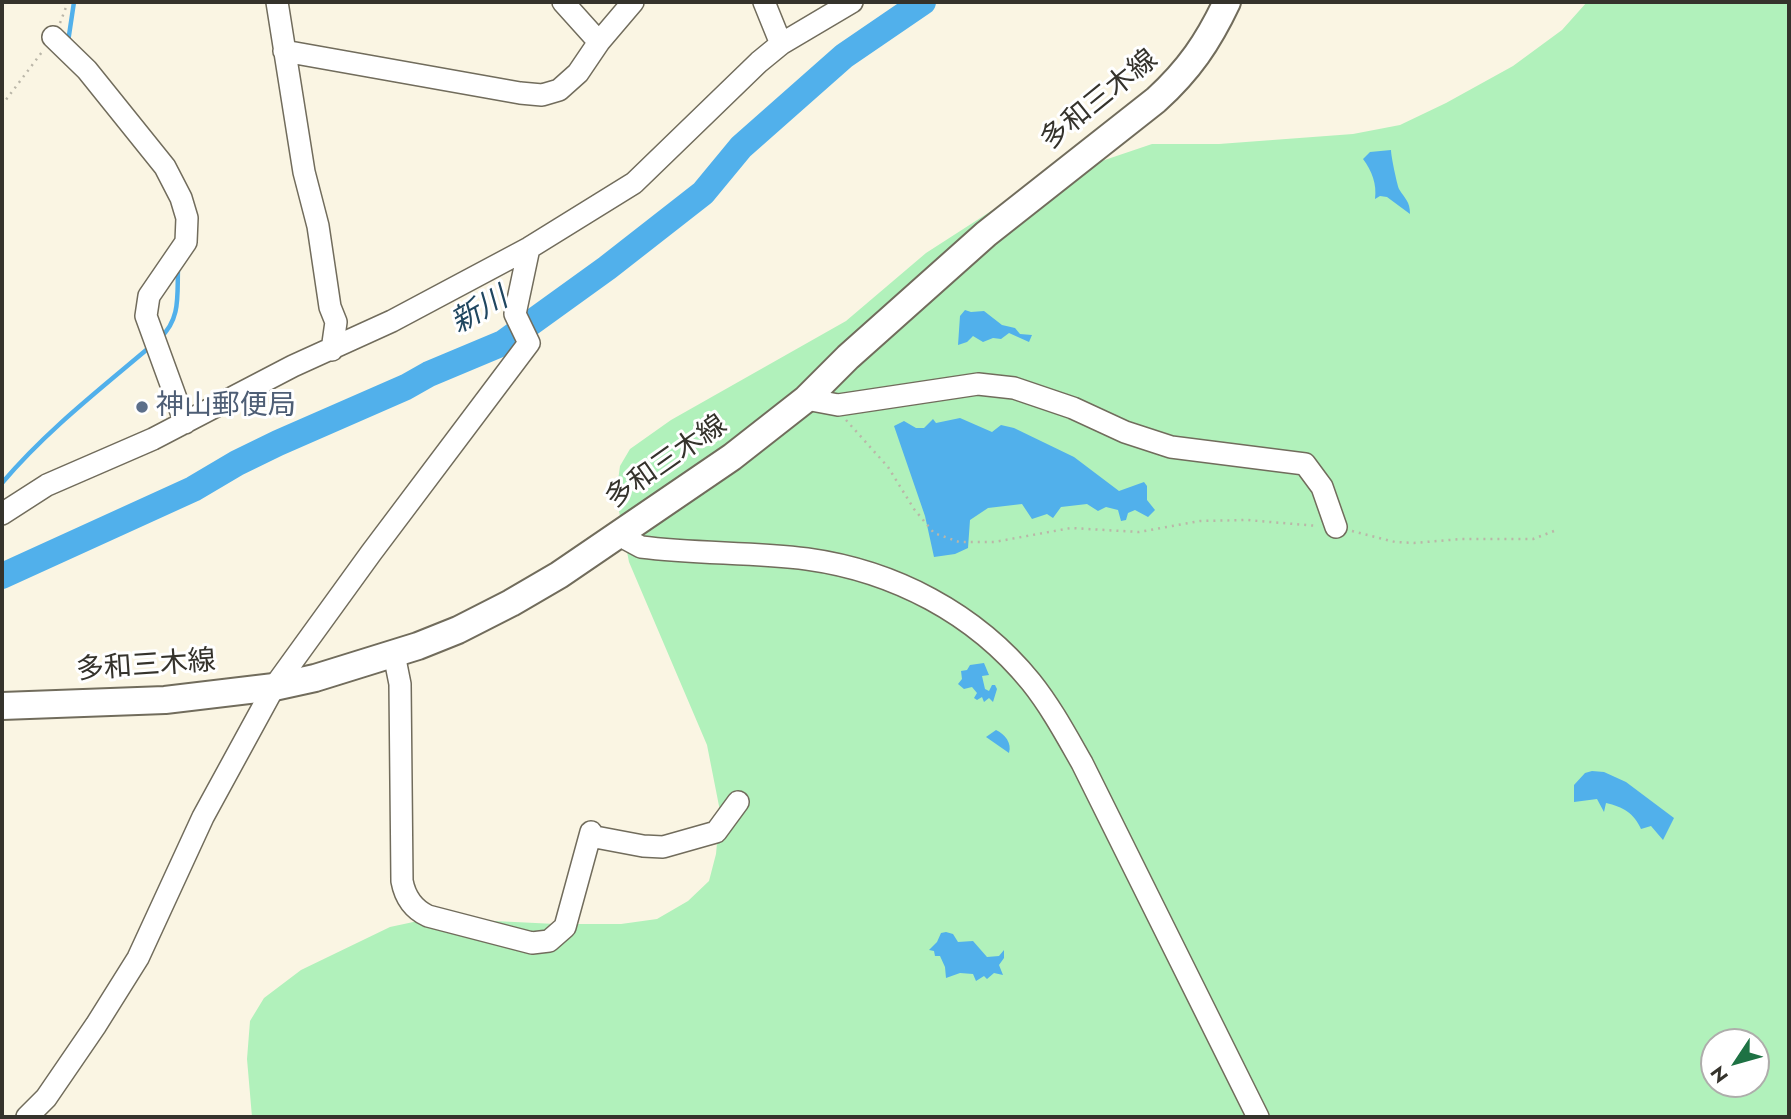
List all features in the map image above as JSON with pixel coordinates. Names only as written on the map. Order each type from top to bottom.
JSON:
[{"type":"main road","name":"多和三木線","points":[[2,706],[165,700],[274,687],[315,678],[394,654],[458,630],[511,603],[621,534],[732,457],[806,399],[887,321],[986,234],[1156,100],[1181,77],[1213,32],[1227,2]]},
{"type":"street","points":[[277,2],[304,172],[318,226],[330,307],[336,322],[332,350]]},
{"type":"street","points":[[563,2],[599,42]]},
{"type":"street","points":[[284,51],[542,95],[559,90],[578,73],[599,42],[633,2]]},
{"type":"street","points":[[764,2],[781,44]]},
{"type":"street","points":[[2,514],[47,485],[185,423],[293,366],[392,321],[529,248],[634,183],[759,62],[781,44],[852,2]]},
{"type":"street","points":[[53,37],[87,70],[165,167],[181,198],[187,218],[186,242],[149,296],[146,316],[185,423]]},
{"type":"street","points":[[27,1117],[53,1087],[138,958],[203,817],[274,687],[370,552],[529,342],[515,314],[529,248]]},
{"type":"street","points":[[806,399],[838,405],[978,384],[1014,388],[1073,408],[1125,432],[1171,447],[1305,464],[1322,487],[1336,527]]},
{"type":"street","points":[[621,534],[641,547],[805,559],[855,568],[892,580],[935,600],[1002,650],[1031,681],[1054,713],[1082,763],[1258,1117]]},
{"type":"street","points":[[394,654],[400,684],[402,881],[415,908],[428,916],[532,943],[549,941],[561,932],[569,919],[591,834],[643,846],[663,847],[716,832],[738,802]]},
{"type":"path","points":[[2,105],[53,37],[68,2]]},
{"type":"path","points":[[838,405],[849,425],[888,467],[914,509],[934,533],[959,542],[994,542],[1071,528],[1139,531],[1200,521],[1247,520],[1336,527],[1395,542],[1414,543],[1461,539],[1533,539],[1554,531]]},
{"type":"green space","points":[[1587,2],[1789,2],[1789,1117],[252,1117],[247,1059],[250,1021],[264,998],[301,970],[390,927],[432,918],[556,924],[621,924],[657,919],[688,901],[709,881],[716,854],[720,811],[707,745],[629,562],[616,496],[620,466],[630,449],[671,420],[846,321],[926,253],[1016,195],[1084,167],[1152,144],[1219,144],[1353,134],[1400,125],[1513,66],[1562,30]]},
{"type":"water","points":[[1391,150],[1398,186],[1408,203],[1410,214],[1387,197],[1380,196],[1375,199],[1373,178],[1363,159],[1370,152]]},
{"type":"water","points":[[965,310],[984,311],[1002,325],[1015,328],[1020,334],[1032,335],[1029,342],[1009,333],[1001,339],[993,338],[983,342],[973,336],[958,345],[960,316]]},
{"type":"water","points":[[960,418],[992,432],[1001,425],[1014,428],[1074,457],[1119,491],[1144,482],[1147,486],[1147,500],[1155,510],[1148,517],[1135,510],[1128,513],[1126,520],[1121,521],[1118,510],[1106,507],[1098,511],[1087,504],[1061,507],[1053,518],[1047,514],[1032,519],[1022,504],[988,508],[970,520],[968,548],[955,554],[934,557],[925,516],[894,426],[904,421],[916,428],[924,428],[933,419],[936,423]]},
{"type":"water","points":[[984,663],[989,675],[982,676],[985,689],[989,691],[992,685],[995,685],[997,689],[993,702],[989,698],[984,702],[982,697],[977,700],[974,698],[977,693],[972,687],[964,689],[958,684],[962,679],[961,671],[967,670],[970,665]]},
{"type":"water","points":[[996,730],[1007,739],[1009,753],[986,737]]},
{"type":"water","points":[[1604,772],[1626,782],[1674,818],[1663,840],[1651,826],[1641,829],[1631,815],[1618,806],[1606,803],[1604,812],[1597,799],[1574,802],[1574,785],[1585,773]]},
{"type":"water","points":[[941,933],[953,934],[958,942],[973,941],[987,957],[999,956],[1004,950],[1004,958],[999,965],[1003,975],[994,973],[987,979],[984,976],[976,981],[973,974],[960,973],[946,978],[940,956],[935,956],[934,951],[929,950]]},
{"type":"waterway","points":[[68,42],[74,2]]},
{"type":"waterway","name":"新川","points":[[2,576],[193,489],[278,443],[503,343],[607,268],[703,193],[741,147],[844,56],[923,2]]},
{"type":"waterway","points":[[160,338],[175,315],[178,268]]},
{"type":"waterway","points":[[2,483],[55,428],[151,346]]},
{"type":"place","name":"神山郵便局","points":[[142,407]]}]
